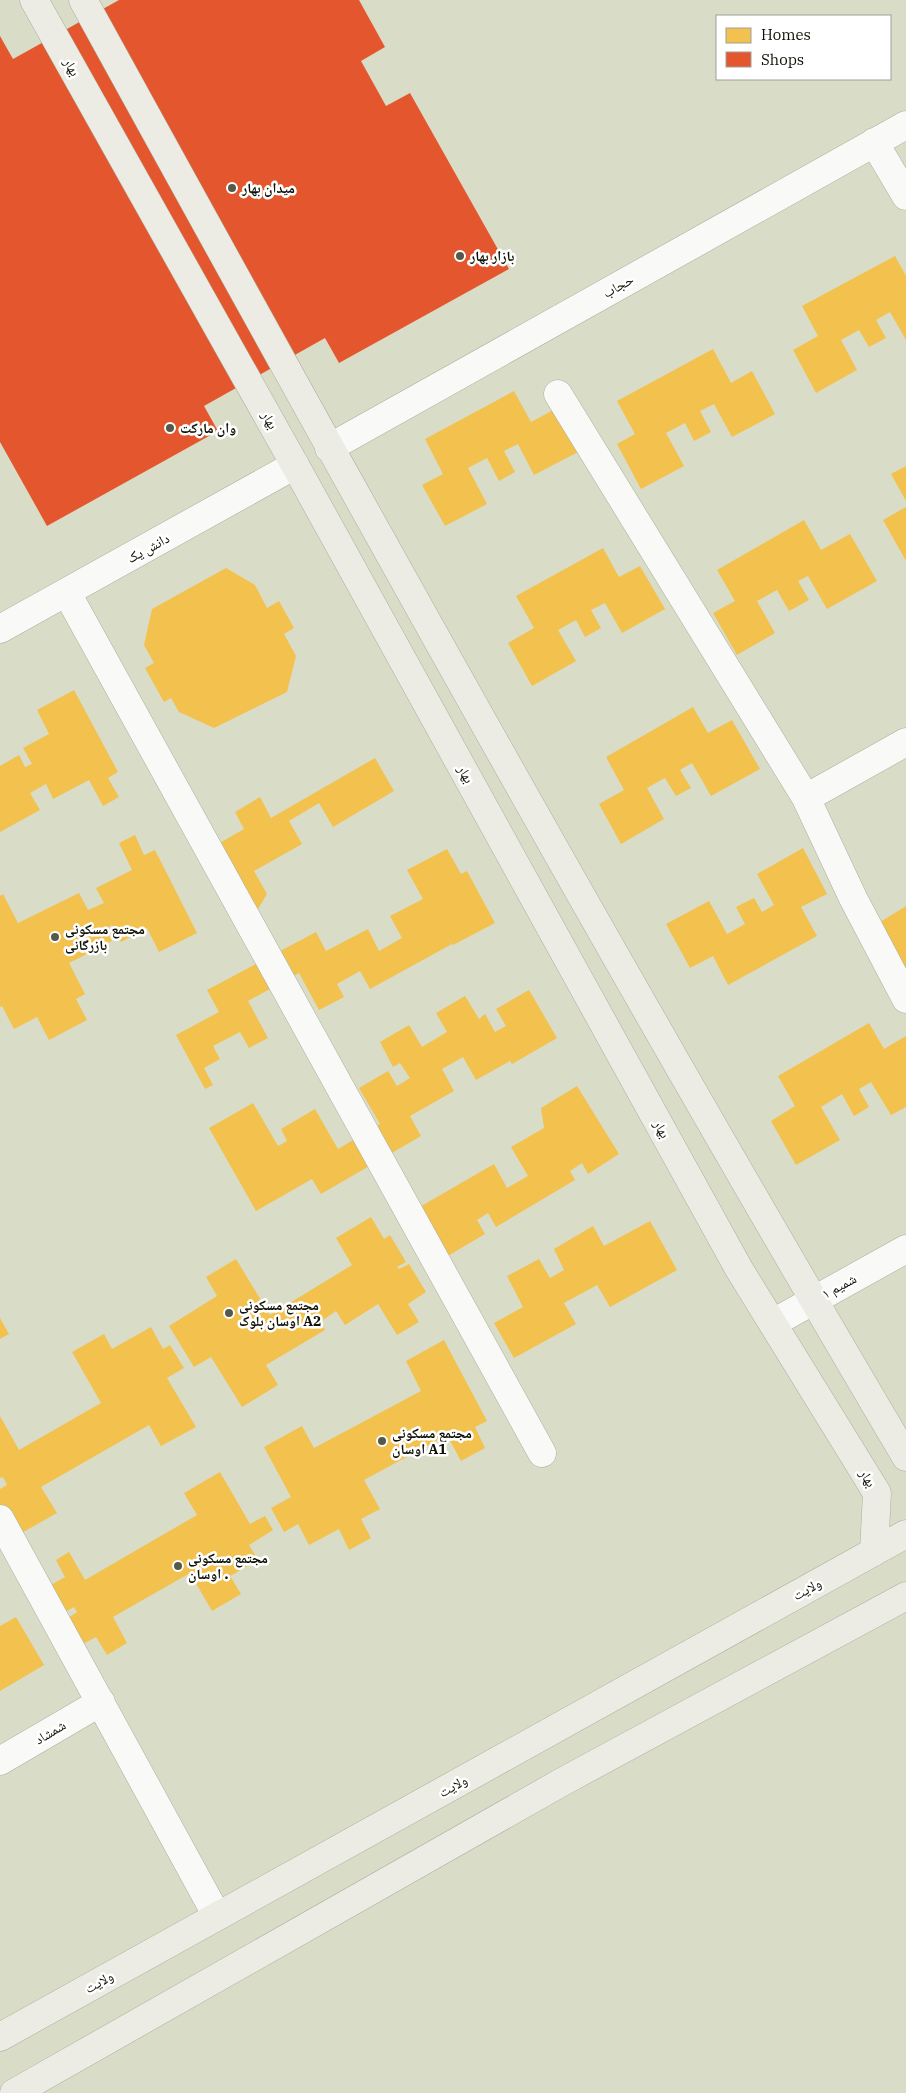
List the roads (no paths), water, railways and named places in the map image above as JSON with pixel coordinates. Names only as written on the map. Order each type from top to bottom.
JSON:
[{"type":"street","name":"بهار","points":[[34,0],[295,465],[730,1251],[877,1493],[874,1552]]},
{"type":"street","points":[[83,0],[329,448],[771,1230],[906,1457]]},
{"type":"street","name":"حجاب","points":[[329,448],[906,124]]},
{"type":"street","points":[[874,142],[906,196]]},
{"type":"street","points":[[558,394],[806,798],[853,898],[906,999]]},
{"type":"street","name":"دانش یک","points":[[0,630],[295,465]]},
{"type":"street","points":[[67,593],[542,1453]]},
{"type":"street","points":[[806,798],[906,742]]},
{"type":"street","name":"شمیم ۱","points":[[773,1323],[906,1249]]},
{"type":"street","points":[[0,1519],[218,1916]]},
{"type":"street","name":"ولایت","points":[[0,2038],[906,1534]]},
{"type":"street","points":[[14,2093],[554,1787],[906,1596]]},
{"type":"street","name":"شمشاد","points":[[0,1762],[100,1702]]},
{"type":"place","name":"میدان بهار","points":[[232,188]]},
{"type":"place","name":"بازار بهار","points":[[460,256]]},
{"type":"place","name":"وان مارکت","points":[[170,428]]},
{"type":"place","name":"مجتمع مسکونی بازرگانی","points":[[55,937]]},
{"type":"place","name":"مجتمع مسکونی اوسان بلوک A2","points":[[229,1313]]},
{"type":"place","name":"مجتمع مسکونی اوسان A1","points":[[382,1441]]},
{"type":"place","name":"مجتمع مسکونی اوسان .","points":[[178,1566]]}]
